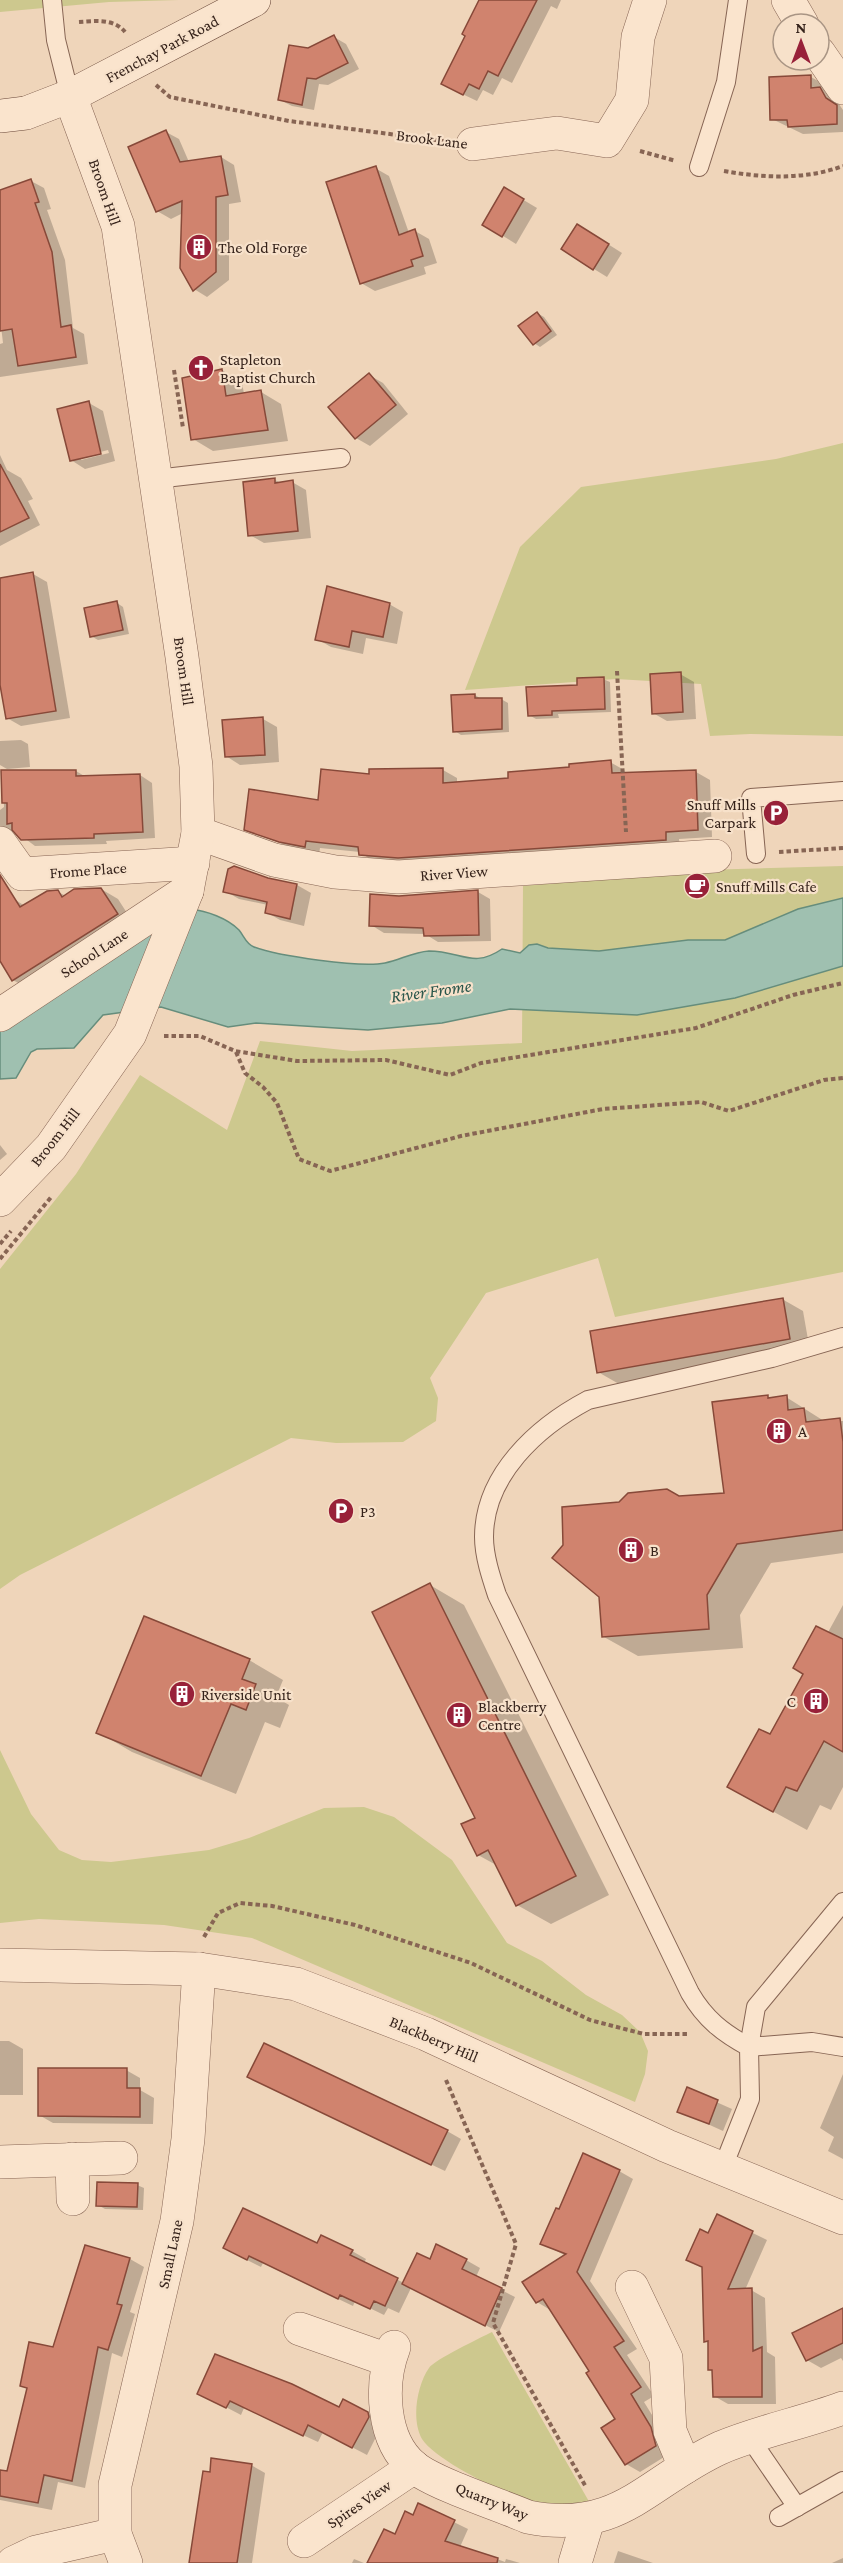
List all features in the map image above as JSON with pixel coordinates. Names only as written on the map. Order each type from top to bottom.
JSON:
[{"type":"street","name":"Frenchay Park Road","points":[[0,116],[26,113],[70,96],[254,0]]},
{"type":"street","name":"Brook Lane","points":[[473,144],[557,133],[607,141],[632,100],[638,37],[650,0]]},
{"type":"street","points":[[831,70],[843,88]]},
{"type":"street","name":"Broom Hill","points":[[0,1200],[51,1147],[133,1029],[190,874],[195,755],[118,226],[70,96]]},
{"type":"street","name":"Frome Place","points":[[0,843],[22,874],[190,874]]},
{"type":"street","name":"River View","points":[[190,874],[226,845],[274,860],[335,872],[398,877],[715,856]]},
{"type":"street","name":"School Lane","points":[[0,1014],[190,874]]},
{"type":"street","name":"Blackberry Hill","points":[[0,1965],[198,1969],[296,1984],[426,2034],[667,2146],[843,2218]]},
{"type":"street","name":"Small Lane","points":[[121,2548],[116,2475],[169,2261],[180,2198],[188,2139],[198,1969]]},
{"type":"street","points":[[0,2162],[121,2158]]},
{"type":"street","points":[[72,2159],[73,2199]]},
{"type":"street","points":[[632,2287],[666,2358],[670,2431],[685,2467]]},
{"type":"street","points":[[300,2329],[391,2353],[385,2390],[388,2418],[399,2446],[414,2467]]},
{"type":"street","name":"Quarry Way","points":[[414,2467],[528,2517],[543,2520],[595,2518],[636,2502],[685,2467],[722,2448],[749,2437],[843,2408]]},
{"type":"street","name":"Spires View","points":[[304,2541],[414,2467]]},
{"type":"street","points":[[575,2563],[595,2518]]},
{"type":"street","points":[[13,2563],[36,2552],[121,2548]]},
{"type":"lane","points":[[52,0],[56,40],[70,96]]},
{"type":"lane","points":[[699,167],[726,82],[738,0]]},
{"type":"lane","points":[[156,479],[341,458]]},
{"type":"lane","points":[[756,854],[751,798],[843,791]]},
{"type":"lane","points":[[843,1337],[772,1358],[588,1400],[568,1410],[523,1449],[499,1481],[486,1516],[485,1547],[497,1595],[699,2010],[725,2034],[749,2047],[790,2042],[843,2047]]},
{"type":"lane","points":[[723,2167],[750,2099],[749,2047],[756,2007],[843,1902]]},
{"type":"lane","points":[[749,2437],[797,2507]]},
{"type":"lane","points":[[779,2517],[843,2481]]},
{"type":"path","points":[[69,23],[107,21],[120,26],[127,34]]},
{"type":"path","name":"Brook Lane","points":[[151,81],[170,97],[289,121],[473,144]]},
{"type":"path","points":[[617,671],[627,861]]},
{"type":"path","points":[[133,1029],[200,1036],[236,1051],[297,1061],[386,1059],[450,1075],[481,1063],[696,1028],[793,995],[843,983]]},
{"type":"path","points":[[236,1051],[245,1073],[263,1087],[277,1103],[299,1159],[330,1171],[461,1136],[603,1109],[701,1102],[729,1111],[824,1080],[843,1078]]},
{"type":"path","points":[[198,1969],[200,1944],[218,1913],[240,1903],[272,1906],[355,1925],[471,1963],[590,2020],[644,2034],[725,2034]]},
{"type":"path","points":[[426,2034],[516,2244],[493,2323],[595,2518]]},
{"type":"shaded area","points":[[0,0],[179,0],[109,2],[0,12]]},
{"type":"shaded area","points":[[843,443],[843,736],[750,734],[710,736],[701,684],[616,679],[465,690],[520,547],[581,487],[776,459]]},
{"type":"shaded area","points":[[843,866],[843,1272],[615,1317],[598,1258],[486,1293],[430,1378],[438,1398],[436,1421],[403,1442],[336,1443],[291,1438],[20,1575],[0,1589],[0,1269],[76,1174],[140,1075],[227,1130],[260,1041],[352,1051],[522,1043],[523,886],[703,870]]},
{"type":"shaded area","points":[[0,1750],[31,1814],[59,1850],[82,1860],[111,1862],[209,1850],[249,1838],[324,1808],[364,1807],[394,1817],[452,1860],[507,1943],[542,1961],[586,1995],[622,2015],[640,2032],[648,2051],[645,2074],[635,2102],[252,1938],[164,1925],[39,1919],[0,1923]]},
{"type":"shaded area","points":[[492,2332],[591,2505],[551,2506],[516,2497],[455,2466],[422,2439],[416,2413],[421,2384],[429,2368],[448,2355]]},
{"type":"water","name":"River Frome","points":[[843,898],[843,966],[735,998],[637,1015],[510,1009],[442,1023],[368,1030],[256,1023],[228,1027],[161,1007],[103,1015],[74,1048],[37,1049],[31,1052],[16,1078],[0,1079],[0,1024],[190,909],[210,913],[223,919],[239,930],[251,946],[319,960],[373,964],[429,951],[467,958],[483,958],[502,949],[520,953],[529,945],[537,944],[548,948],[599,951],[688,940],[725,940],[798,909]]},
{"type":"building","points":[[479,0],[537,0],[498,76],[488,71],[479,89],[469,84],[463,95],[441,84],[465,36],[462,34]]},
{"type":"building","points":[[334,35],[348,63],[316,79],[307,78],[302,105],[278,100],[289,45],[308,48]]},
{"type":"building","points":[[811,75],[811,88],[820,87],[826,98],[837,105],[837,124],[788,127],[787,120],[770,120],[769,77]]},
{"type":"building","points":[[166,130],[180,162],[221,156],[228,195],[216,197],[216,272],[193,291],[180,268],[182,201],[156,212],[128,147]]},
{"type":"building","points":[[376,166],[399,235],[415,229],[423,256],[411,260],[413,266],[360,284],[326,182]]},
{"type":"building","points":[[31,179],[39,202],[35,203],[52,252],[61,327],[71,325],[76,357],[18,366],[12,329],[0,331],[0,190]]},
{"type":"building","points":[[504,187],[524,199],[502,237],[482,225]]},
{"type":"building","points":[[577,224],[609,244],[593,270],[561,249]]},
{"type":"building","points":[[537,312],[551,331],[533,345],[518,326]]},
{"type":"building","name":"Stapleton Baptist Church","points":[[222,369],[226,396],[261,390],[268,430],[191,440],[182,378]]},
{"type":"building","points":[[369,373],[396,405],[355,439],[328,407]]},
{"type":"building","points":[[89,401],[101,454],[70,461],[57,409]]},
{"type":"building","points":[[0,464],[29,518],[0,532]]},
{"type":"building","points":[[275,478],[275,483],[293,480],[298,531],[248,536],[243,482]]},
{"type":"building","points":[[33,572],[56,711],[6,719],[0,685],[0,578]]},
{"type":"building","points":[[327,586],[390,603],[383,637],[352,631],[349,647],[315,640]]},
{"type":"building","points":[[117,601],[123,630],[90,637],[84,608]]},
{"type":"building","points":[[681,672],[683,712],[652,714],[650,674]]},
{"type":"building","points":[[604,677],[605,709],[552,711],[552,715],[528,716],[526,687],[577,685],[577,678]]},
{"type":"building","points":[[475,694],[475,698],[502,698],[502,729],[453,732],[451,695]]},
{"type":"building","points":[[263,717],[265,755],[225,757],[222,720]]},
{"type":"building","points":[[611,760],[612,773],[696,770],[698,830],[666,832],[666,840],[398,858],[359,855],[358,847],[306,841],[305,847],[279,842],[244,830],[249,789],[318,800],[321,769],[369,774],[369,769],[443,768],[443,783],[508,778],[508,772],[569,767],[569,764]]},
{"type":"building","points":[[1,770],[76,770],[76,776],[140,774],[143,832],[94,834],[94,838],[21,840],[12,830],[12,823],[7,824],[7,803],[2,803]]},
{"type":"building","points":[[234,866],[268,878],[297,884],[290,919],[265,913],[267,902],[223,892],[228,869]]},
{"type":"building","points":[[0,875],[20,907],[47,891],[58,890],[62,897],[74,889],[101,888],[118,914],[12,981],[0,961]]},
{"type":"building","points":[[478,890],[479,935],[424,936],[423,928],[369,926],[370,894],[399,896]]},
{"type":"building","points":[[783,1298],[790,1339],[597,1373],[590,1331]]},
{"type":"building","name":"B","points":[[768,1395],[768,1398],[787,1395],[788,1410],[804,1408],[806,1422],[840,1418],[843,1442],[843,1530],[737,1544],[707,1595],[709,1629],[602,1637],[599,1597],[552,1558],[563,1545],[562,1507],[619,1502],[628,1493],[667,1489],[679,1496],[724,1493],[712,1402]]},
{"type":"building","name":"Blackberry Centre","points":[[430,1583],[576,1876],[516,1906],[488,1850],[477,1856],[461,1824],[475,1818],[372,1612]]},
{"type":"building","name":"Riverside Unit","points":[[144,1616],[250,1659],[242,1679],[256,1684],[246,1710],[231,1704],[201,1776],[96,1733]]},
{"type":"building","name":"C","points":[[816,1626],[843,1639],[843,1752],[824,1741],[797,1791],[786,1787],[773,1812],[727,1787],[759,1729],[770,1734],[803,1674],[793,1668]]},
{"type":"building","points":[[264,2043],[448,2130],[431,2165],[247,2077]]},
{"type":"building","points":[[38,2068],[127,2068],[127,2088],[140,2088],[140,2117],[38,2116]]},
{"type":"building","points":[[687,2087],[718,2100],[709,2124],[677,2112]]},
{"type":"building","points":[[583,2153],[620,2170],[577,2272],[624,2341],[614,2347],[641,2387],[631,2394],[651,2427],[656,2446],[625,2465],[601,2428],[615,2419],[586,2373],[589,2371],[543,2299],[536,2303],[522,2282],[566,2254],[540,2244],[556,2208],[559,2209]]},
{"type":"building","points":[[97,2182],[138,2183],[137,2207],[96,2206]]},
{"type":"building","points":[[243,2208],[317,2243],[321,2235],[353,2250],[350,2255],[398,2278],[385,2306],[374,2301],[370,2309],[340,2295],[338,2299],[249,2256],[247,2260],[223,2248]]},
{"type":"building","points":[[717,2214],[753,2231],[728,2289],[752,2288],[753,2351],[762,2347],[762,2397],[713,2397],[712,2370],[708,2370],[708,2341],[704,2342],[702,2267],[686,2260],[700,2229],[708,2233]]},
{"type":"building","points":[[436,2244],[467,2259],[462,2269],[502,2288],[485,2326],[402,2284],[417,2253],[430,2259]]},
{"type":"building","points":[[85,2245],[130,2258],[117,2304],[122,2305],[108,2350],[98,2347],[72,2481],[44,2475],[38,2503],[0,2496],[0,2470],[7,2471],[27,2388],[20,2386],[29,2342],[53,2347]]},
{"type":"building","points":[[843,2308],[843,2343],[806,2361],[792,2333]]},
{"type":"building","points":[[215,2354],[292,2384],[339,2407],[343,2399],[368,2412],[369,2417],[352,2448],[308,2425],[303,2436],[230,2401],[226,2408],[197,2394]]},
{"type":"building","points":[[211,2458],[252,2464],[237,2563],[189,2563],[203,2471],[210,2472]]},
{"type":"building","points":[[418,2503],[455,2520],[445,2541],[498,2558],[497,2563],[367,2563],[384,2529],[395,2534],[405,2511],[413,2515]]},
{"type":"place","name":"The Old Forge","points":[[199,247]]},
{"type":"place","name":"Stapleton Baptist Church","points":[[201,368]]},
{"type":"place","name":"Snuff Mills Carpark","points":[[776,813]]},
{"type":"place","name":"Snuff Mills Cafe","points":[[697,886]]},
{"type":"place","name":"A","points":[[779,1431]]},
{"type":"place","name":"P3","points":[[341,1511]]},
{"type":"place","name":"B","points":[[631,1550]]},
{"type":"place","name":"Riverside Unit","points":[[182,1694]]},
{"type":"place","name":"C","points":[[816,1701]]},
{"type":"place","name":"Blackberry Centre","points":[[459,1715]]}]
